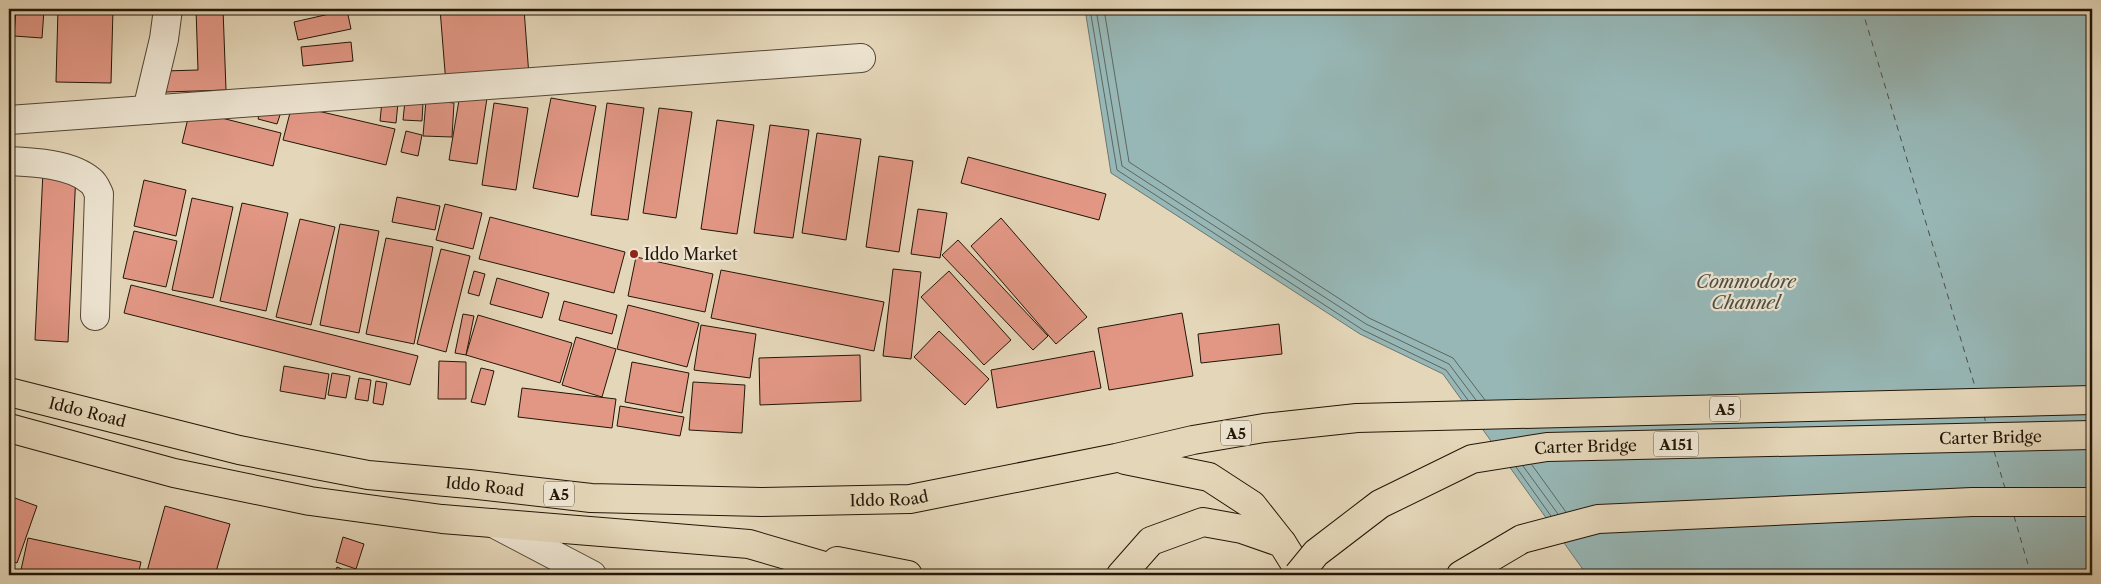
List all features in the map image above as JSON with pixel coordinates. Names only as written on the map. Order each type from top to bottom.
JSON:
[{"type":"main road","name":"Iddo Road","points":[[9,392],[239,450],[368,476],[469,484],[591,498],[762,502],[910,499],[1116,458]]},
{"type":"main road","name":"A5","points":[[1116,458],[1202,438],[1264,428],[1357,418],[2092,400]]},
{"type":"main road","name":"A5","points":[[9,428],[174,473],[310,501],[493,523],[749,544],[855,575]]},
{"type":"main road","name":"Carter Bridge","points":[[1298,575],[1316,553],[1380,504],[1472,459],[1547,447],[2092,435]]},
{"type":"main road","points":[[1116,458],[1209,477],[1252,505],[1282,543],[1302,575]]},
{"type":"main road","points":[[1464,574],[1522,539],[1598,519],[1972,502],[2092,502]]},
{"type":"main road","points":[[1121,575],[1151,541],[1203,522],[1242,529],[1282,543]]},
{"type":"main road","points":[[749,544],[908,575]]},
{"type":"lane","points":[[147,110],[164,39],[168,9]]},
{"type":"lane","points":[[9,120],[861,58]]},
{"type":"lane","points":[[9,161],[35,162],[75,171],[93,181],[99,194],[95,316]]},
{"type":"lane","points":[[493,523],[592,575]]},
{"type":"water","name":"Commodore Channel","points":[[1085,9],[2092,9],[2092,575],[1587,575],[1443,374],[1360,334],[1111,173]]},
{"type":"building","points":[[16,9],[44,10],[42,38],[14,36]]},
{"type":"building","points":[[58,9],[113,9],[111,83],[56,82]]},
{"type":"building","points":[[196,9],[223,9],[226,90],[165,92],[164,71],[198,70]]},
{"type":"building","points":[[440,9],[524,9],[529,76],[446,84]]},
{"type":"building","points":[[347,10],[351,29],[298,40],[294,22]]},
{"type":"building","points":[[351,42],[353,61],[303,66],[301,47]]},
{"type":"building","points":[[460,94],[487,98],[477,164],[449,160]]},
{"type":"building","points":[[551,98],[596,106],[578,197],[533,188]]},
{"type":"building","points":[[426,100],[454,103],[452,137],[423,136]]},
{"type":"building","points":[[382,101],[398,103],[396,123],[380,121]]},
{"type":"building","points":[[405,101],[423,103],[422,121],[403,120]]},
{"type":"building","points":[[494,103],[528,108],[516,190],[482,185]]},
{"type":"building","points":[[607,103],[644,108],[628,220],[591,215]]},
{"type":"building","points":[[292,105],[395,129],[386,165],[283,140]]},
{"type":"building","points":[[261,107],[281,112],[277,124],[258,119]]},
{"type":"building","points":[[659,108],[692,112],[676,218],[643,213]]},
{"type":"building","points":[[190,110],[281,133],[273,166],[182,143]]},
{"type":"building","points":[[717,120],[754,125],[737,234],[701,229]]},
{"type":"building","points":[[770,125],[809,130],[793,238],[754,233]]},
{"type":"building","points":[[406,131],[422,135],[418,156],[401,152]]},
{"type":"building","points":[[817,133],[861,139],[846,240],[802,233]]},
{"type":"building","points":[[879,156],[913,161],[899,252],[866,247]]},
{"type":"building","points":[[968,157],[1106,194],[1099,220],[961,183]]},
{"type":"building","points":[[43,171],[76,173],[68,342],[35,340]]},
{"type":"building","points":[[144,180],[186,190],[176,236],[134,226]]},
{"type":"building","points":[[397,197],[440,206],[435,230],[392,222]]},
{"type":"building","points":[[192,198],[233,207],[213,298],[172,290]]},
{"type":"building","points":[[242,203],[288,213],[266,311],[220,301]]},
{"type":"building","points":[[445,204],[482,213],[473,249],[436,240]]},
{"type":"building","points":[[918,209],[947,213],[940,258],[911,254]]},
{"type":"building","points":[[490,217],[625,252],[614,293],[479,259]]},
{"type":"building","points":[[1001,218],[1087,317],[1056,344],[971,246]]},
{"type":"building","points":[[300,219],[335,227],[311,325],[276,317]]},
{"type":"building","points":[[340,224],[379,231],[359,333],[320,325]]},
{"type":"building","points":[[134,231],[177,241],[166,287],[123,278]]},
{"type":"building","points":[[386,238],[433,247],[414,344],[366,334]]},
{"type":"building","points":[[958,240],[1048,336],[1033,350],[942,255]]},
{"type":"building","points":[[441,249],[470,256],[446,352],[417,344]]},
{"type":"building","points":[[636,257],[713,274],[705,312],[628,296]]},
{"type":"building","points":[[893,269],[921,272],[911,359],[883,356]]},
{"type":"building","points":[[721,270],[884,302],[874,351],[711,318]]},
{"type":"building","points":[[474,271],[485,274],[479,296],[468,293]]},
{"type":"building","points":[[949,271],[1011,340],[984,365],[921,297]]},
{"type":"building","points":[[497,278],[549,293],[542,318],[490,304]]},
{"type":"building","points":[[131,285],[418,356],[410,385],[124,313]]},
{"type":"building","points":[[564,301],[617,315],[612,334],[559,320]]},
{"type":"building","points":[[628,305],[699,323],[687,367],[617,349]]},
{"type":"building","points":[[1182,313],[1193,376],[1109,390],[1098,328]]},
{"type":"building","points":[[463,314],[474,316],[466,355],[455,353]]},
{"type":"building","points":[[478,315],[572,343],[560,383],[466,355]]},
{"type":"building","points":[[1279,324],[1282,354],[1201,363],[1198,334]]},
{"type":"building","points":[[701,325],[756,334],[750,378],[694,370]]},
{"type":"building","points":[[939,331],[989,379],[965,405],[914,357]]},
{"type":"building","points":[[576,337],[616,349],[602,397],[562,385]]},
{"type":"building","points":[[1094,351],[1101,388],[997,408],[991,370]]},
{"type":"building","points":[[860,355],[861,401],[760,405],[759,358]]},
{"type":"building","points":[[439,361],[466,362],[466,399],[438,399]]},
{"type":"building","points":[[632,362],[689,373],[682,413],[625,402]]},
{"type":"building","points":[[284,366],[329,374],[325,399],[280,391]]},
{"type":"building","points":[[481,368],[494,371],[485,405],[471,402]]},
{"type":"building","points":[[332,373],[350,376],[346,398],[328,395]]},
{"type":"building","points":[[359,378],[371,380],[368,401],[355,399]]},
{"type":"building","points":[[376,381],[387,383],[383,405],[373,403]]},
{"type":"building","points":[[693,382],[745,385],[742,433],[689,430]]},
{"type":"building","points":[[522,388],[616,399],[612,428],[518,417]]},
{"type":"building","points":[[620,406],[684,417],[680,436],[617,426]]},
{"type":"building","points":[[12,497],[37,506],[17,563],[9,560],[9,507]]},
{"type":"building","points":[[165,506],[230,524],[215,575],[146,575]]},
{"type":"building","points":[[343,537],[364,544],[356,569],[336,562]]},
{"type":"building","points":[[28,538],[141,562],[138,575],[45,575],[21,570]]},
{"type":"building","points":[[337,567],[356,575],[333,575]]},
{"type":"ferry route","points":[[1862,9],[1976,390]]},
{"type":"ferry route","points":[[1984,415],[1986,424]]},
{"type":"ferry route","points":[[1994,451],[2005,488]]},
{"type":"ferry route","points":[[2014,516],[2031,575]]},
{"type":"place","name":"Iddo Market","points":[[634,254]]}]
